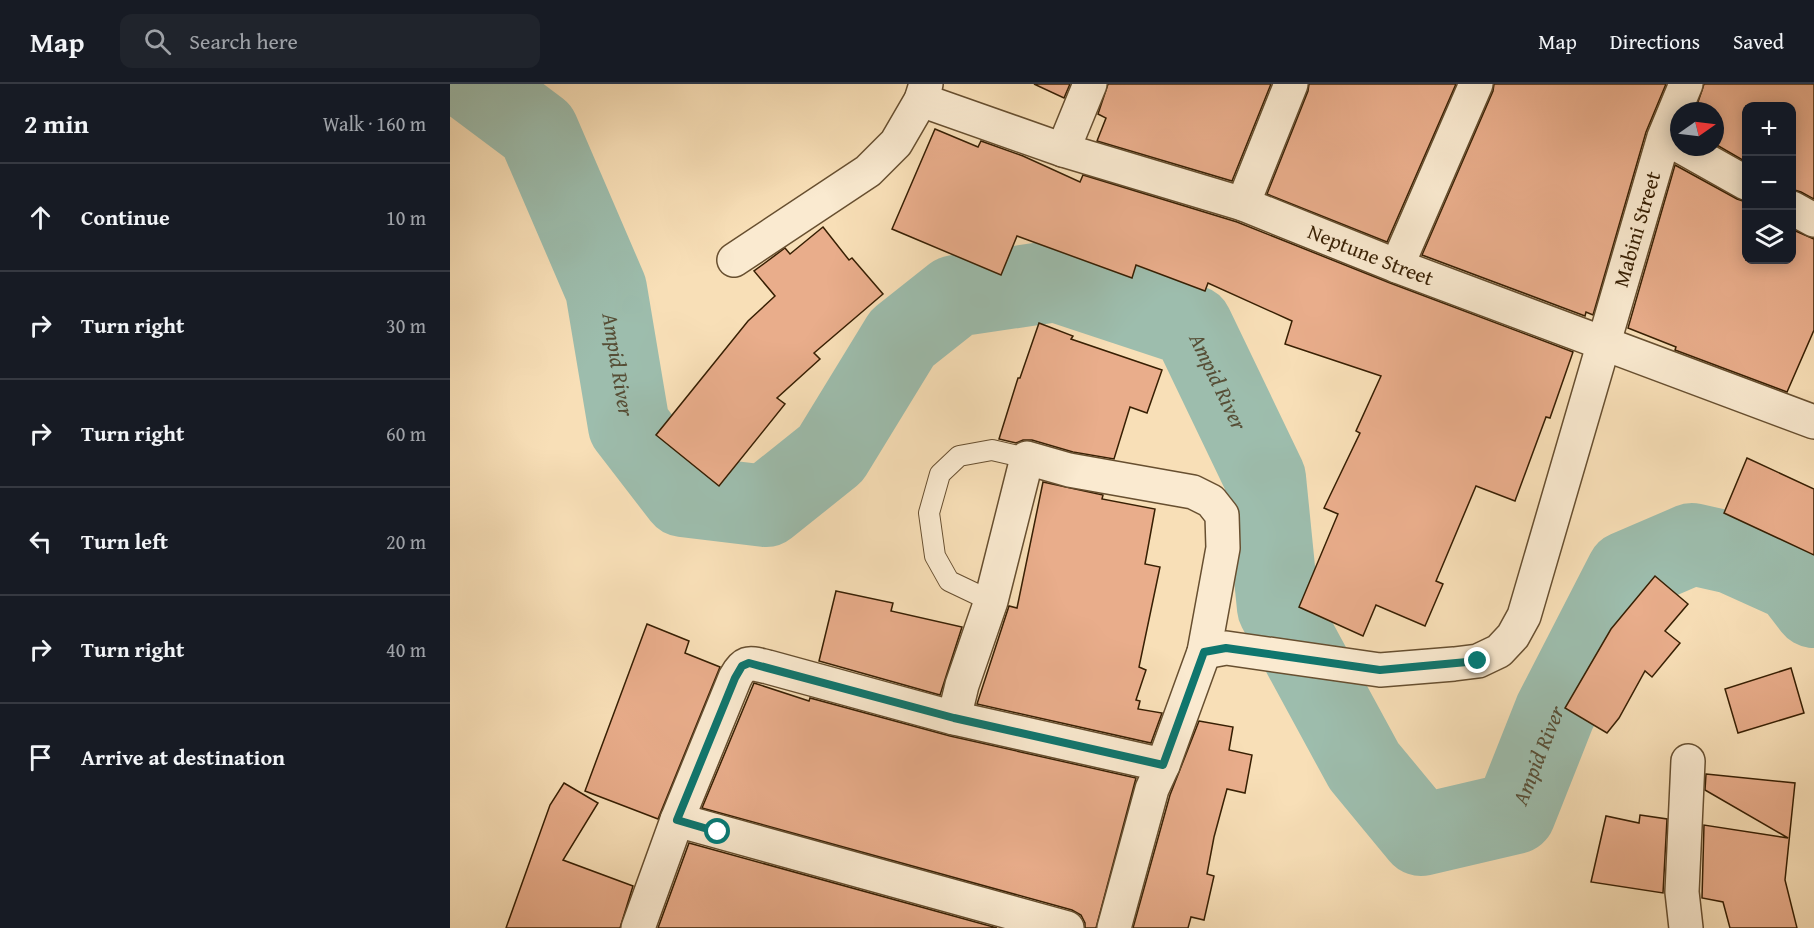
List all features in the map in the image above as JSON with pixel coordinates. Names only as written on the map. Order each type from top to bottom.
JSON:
[{"type":"street","points":[[1063,150],[1090,84]]},
{"type":"street","points":[[1243,204],[1291,84]]},
{"type":"street","points":[[1397,266],[1476,84]]},
{"type":"street","name":"Mabini Street","points":[[1683,102],[1686,84]]},
{"type":"street","points":[[734,260],[868,171],[896,143],[923,92]]},
{"type":"street","name":"Neptune Street","points":[[923,92],[1063,150],[1243,204],[1397,266],[1814,422]]},
{"type":"street","name":"Mabini Street","points":[[1204,652],[1226,648],[1380,670],[1478,661],[1499,651],[1513,636],[1524,616],[1605,343],[1670,156]]},
{"type":"street","points":[[1698,156],[1742,181]]},
{"type":"street","points":[[1795,210],[1814,220]]},
{"type":"street","points":[[954,718],[962,685],[991,602],[1027,458],[1069,471],[1193,492],[1211,501],[1222,516],[1223,548],[1204,652],[1152,789],[1114,928]]},
{"type":"street","points":[[638,928],[677,820],[735,678],[746,663],[954,718],[1163,765]]},
{"type":"street","points":[[1686,928],[1682,892],[1688,761]]},
{"type":"street","points":[[677,820],[1067,928]]},
{"type":"lane","points":[[991,602],[949,580],[935,556],[929,513],[940,474],[959,456],[992,450],[1027,458]]},
{"type":"building","points":[[1034,84],[1070,84],[1064,98]]},
{"type":"building","points":[[1108,84],[1271,84],[1232,181],[1097,141],[1106,118],[1098,114]]},
{"type":"building","points":[[1309,84],[1456,84],[1387,242],[1267,194]]},
{"type":"building","points":[[1494,84],[1666,84],[1646,132],[1593,315],[1586,312],[1585,316],[1422,255]]},
{"type":"building","points":[[1704,84],[1814,84],[1814,199],[1796,190],[1796,102],[1742,102],[1742,160],[1724,149],[1724,102],[1698,102]]},
{"type":"building","points":[[935,129],[978,147],[981,141],[1023,156],[1080,182],[1083,175],[1237,222],[1573,352],[1550,418],[1546,417],[1515,501],[1476,486],[1436,581],[1443,584],[1425,626],[1376,605],[1363,636],[1299,607],[1338,514],[1324,508],[1360,433],[1356,431],[1381,376],[1285,344],[1292,321],[1208,283],[1205,291],[1136,265],[1132,278],[1017,236],[1001,275],[892,229]]},
{"type":"building","points":[[1675,165],[1742,201],[1742,264],[1796,264],[1796,231],[1814,239],[1814,330],[1787,392],[1675,350],[1676,347],[1628,328]]},
{"type":"building","points":[[823,227],[849,260],[852,258],[883,294],[814,353],[820,359],[777,398],[785,404],[719,486],[656,435],[748,321],[775,296],[754,271],[785,248],[790,254]]},
{"type":"building","points":[[1039,323],[1073,336],[1071,339],[1162,370],[1147,413],[1130,407],[1114,459],[1073,452],[1032,440],[1016,443],[999,439],[1018,378],[1020,378]]},
{"type":"building","points":[[1747,458],[1814,489],[1814,555],[1724,513]]},
{"type":"building","points":[[1043,482],[1103,495],[1102,499],[1155,509],[1145,564],[1160,567],[1139,667],[1146,670],[1136,700],[1140,701],[1138,709],[1162,713],[1151,743],[977,704],[1009,606],[1017,608]]},
{"type":"building","points":[[1655,576],[1688,604],[1665,631],[1680,643],[1652,677],[1645,671],[1619,718],[1607,733],[1565,708],[1611,629]]},
{"type":"building","points":[[836,591],[893,603],[891,611],[962,627],[940,695],[819,661]]},
{"type":"building","points":[[647,624],[689,641],[685,653],[720,667],[658,819],[585,791]]},
{"type":"building","points":[[1791,668],[1804,713],[1738,733],[1725,689]]},
{"type":"building","points":[[754,683],[809,701],[810,698],[950,736],[1136,778],[1096,928],[1085,928],[1081,915],[1072,910],[702,808]]},
{"type":"building","points":[[1199,721],[1233,727],[1229,750],[1252,755],[1245,793],[1227,789],[1207,874],[1214,876],[1204,920],[1191,917],[1188,928],[1133,928],[1170,795]]},
{"type":"building","points":[[1706,774],[1795,783],[1785,880],[1797,928],[1730,928],[1723,902],[1702,898],[1704,825],[1788,838],[1705,790]]},
{"type":"building","points":[[564,783],[598,803],[563,860],[633,886],[620,928],[506,928],[550,805]]},
{"type":"building","points":[[1640,815],[1667,819],[1663,893],[1591,882],[1606,816],[1639,823]]},
{"type":"building","points":[[689,843],[997,928],[658,928]]},
{"type":"waterway","name":"Ampid River","points":[[475,84],[538,131],[606,289],[629,426],[683,496],[766,506],[831,454],[902,338],[955,296],[1056,281],[1192,326],[1265,478],[1278,608],[1364,766],[1421,835],[1515,813],[1555,712],[1627,572],[1692,544],[1732,553],[1794,581],[1814,607]]},
{"type":"route","points":[[718,832],[677,820],[735,678],[746,663],[954,718],[1163,765],[1204,652],[1226,648],[1380,670],[1478,661]]}]
